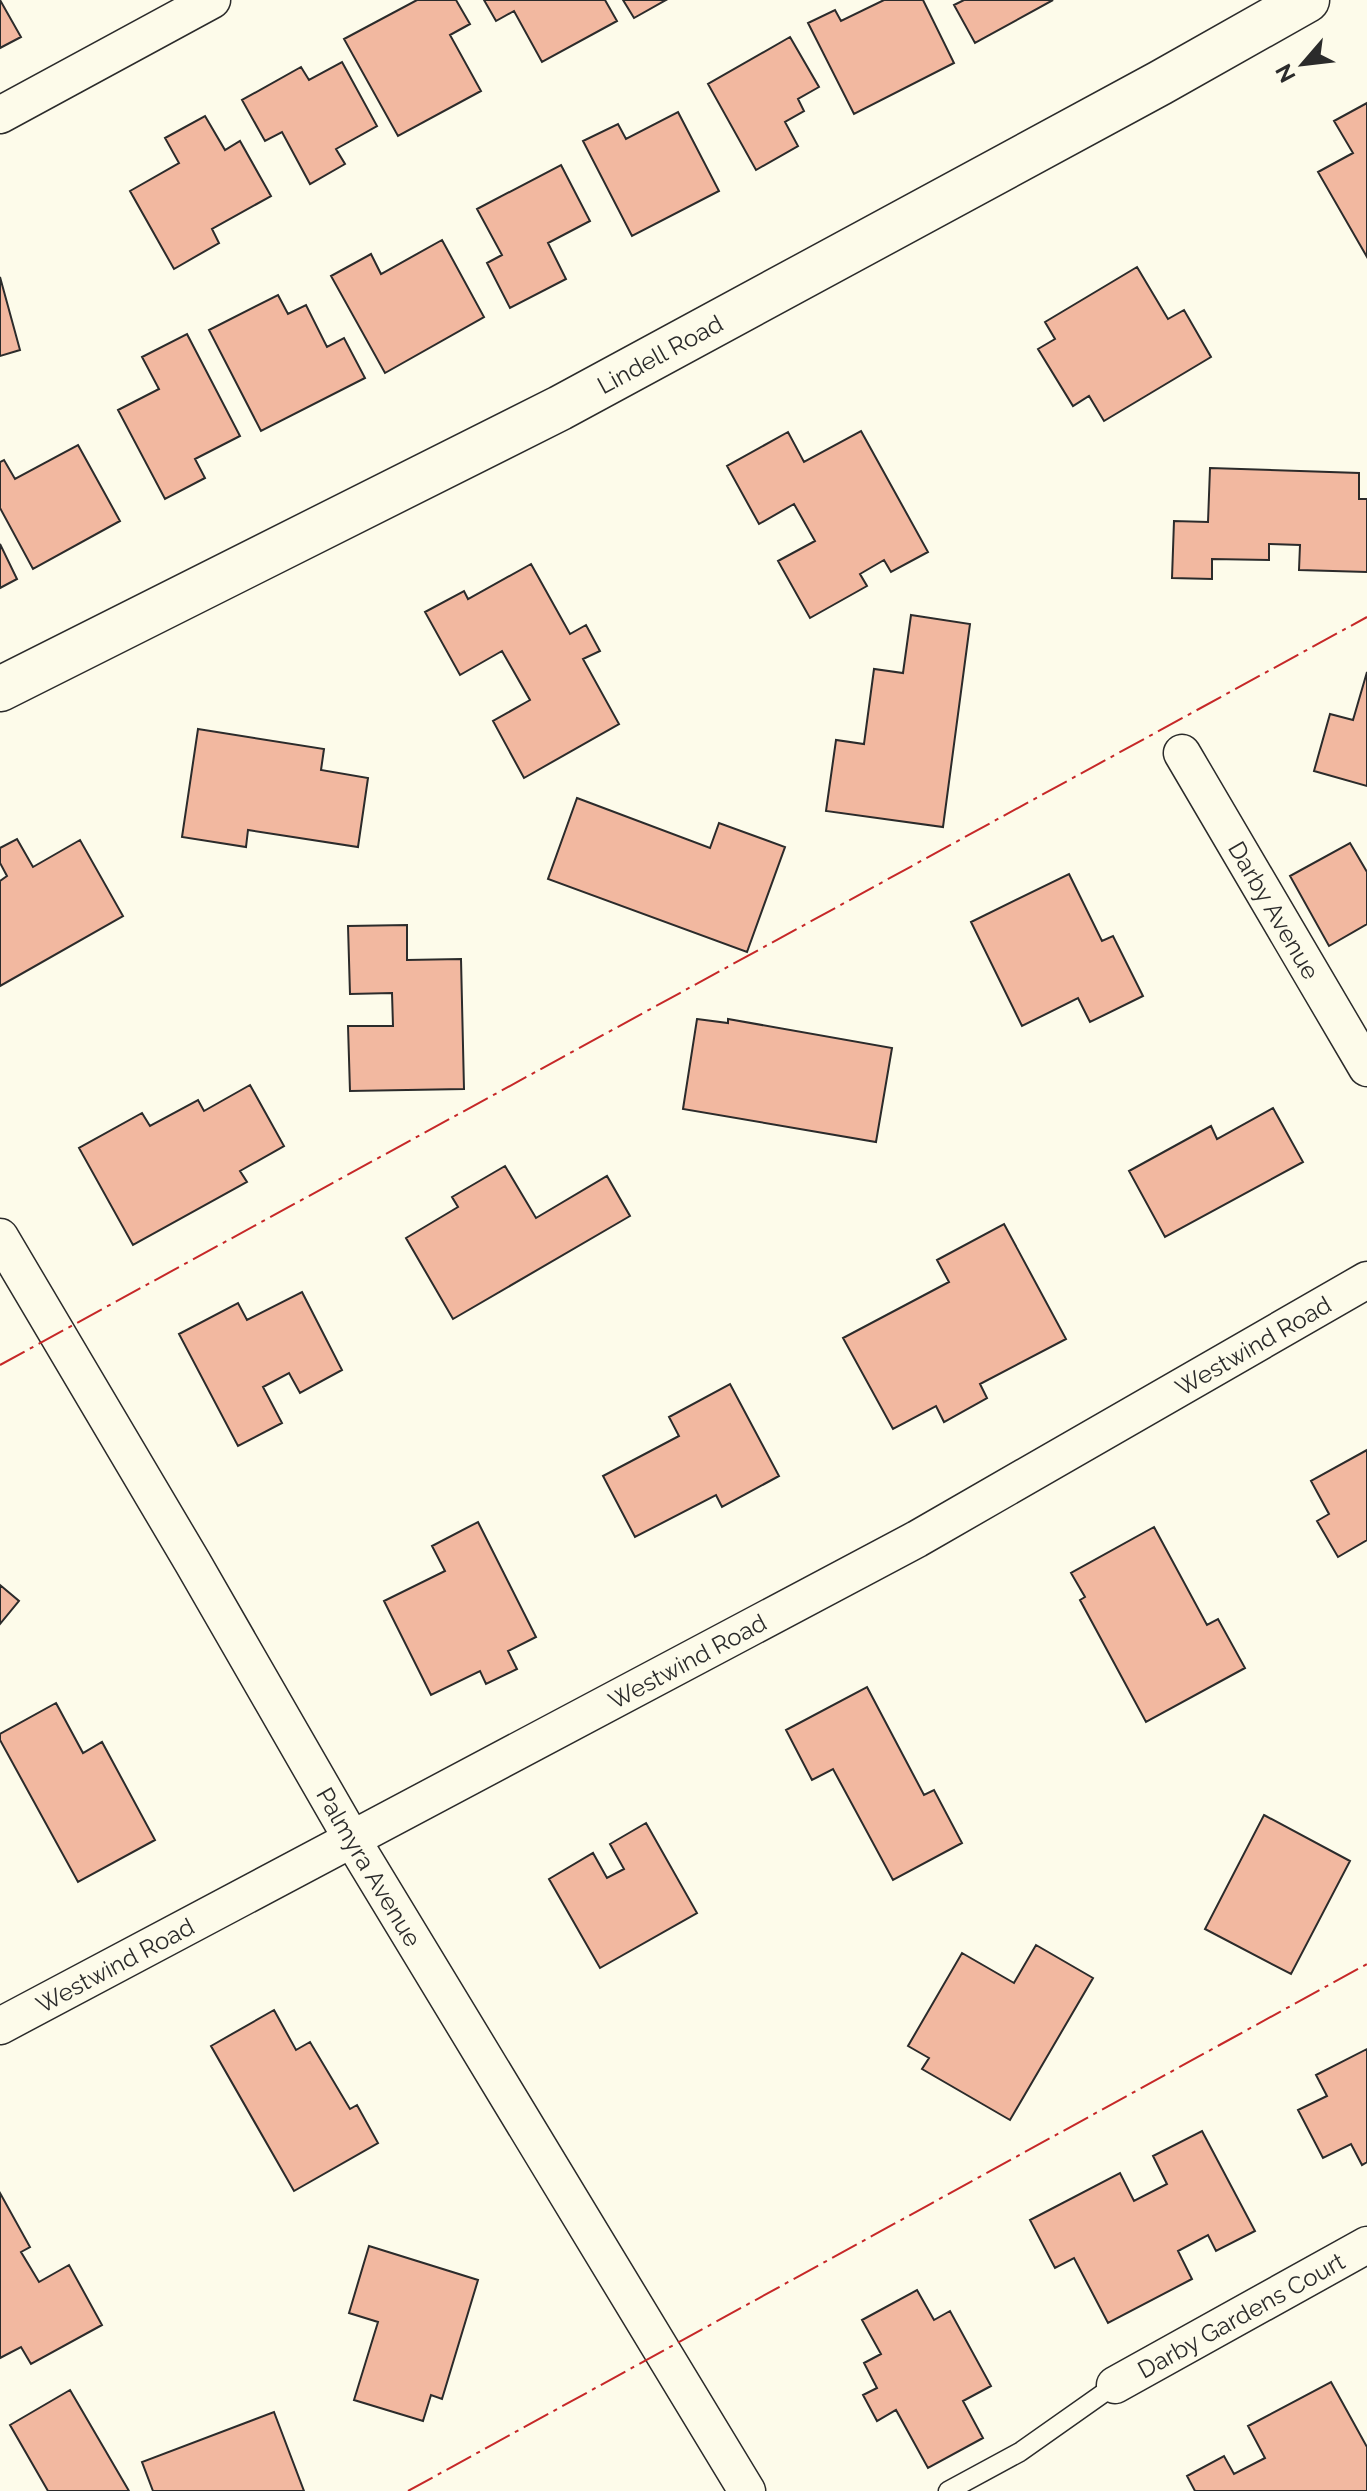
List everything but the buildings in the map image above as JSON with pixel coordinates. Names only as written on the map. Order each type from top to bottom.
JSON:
[{"type":"street","points":[[0,115],[212,0]]},
{"type":"street","name":"Lindell Road","points":[[0,689],[560,408],[1133,98],[1307,0]]},
{"type":"street","name":"Darby Avenue","points":[[1182,753],[1367,1068]]},
{"type":"street","name":"Palmyra Avenue","points":[[0,1237],[353,1841],[747,2491]]},
{"type":"street","name":"Westwind Road","points":[[0,2026],[917,1539],[1367,1280]]},
{"type":"street","name":"Darby Gardens Court","points":[[1115,2385],[1367,2245]]},
{"type":"lane","points":[[948,2491],[1020,2452],[1115,2385]]},
{"type":"power","points":[[0,1365],[1367,617]]},
{"type":"power","points":[[408,2491],[1367,1964]]}]
